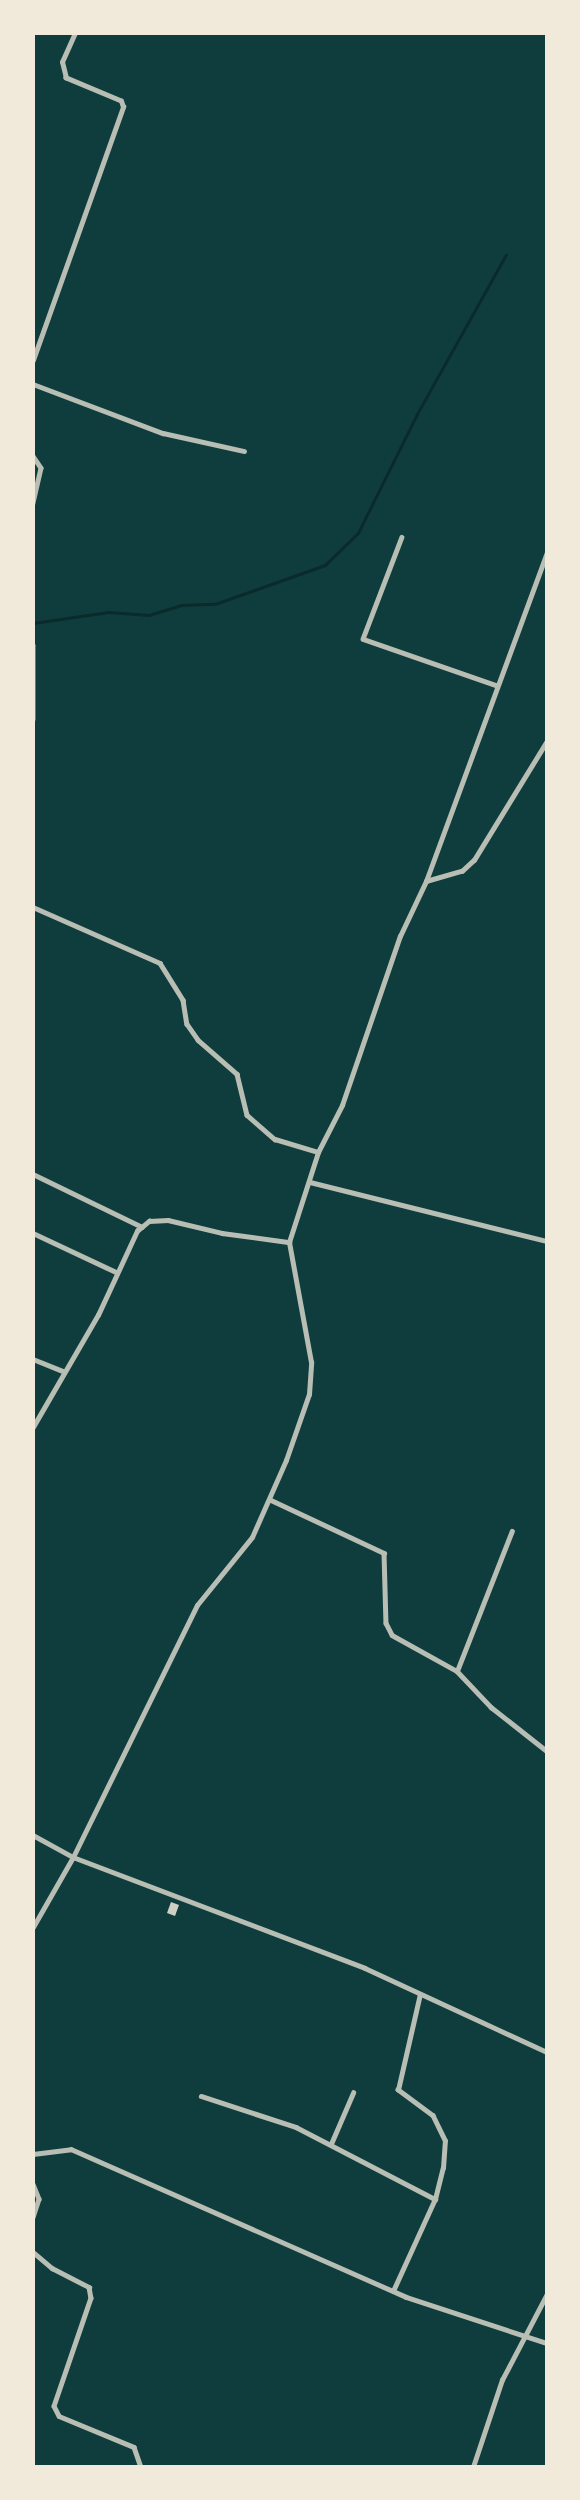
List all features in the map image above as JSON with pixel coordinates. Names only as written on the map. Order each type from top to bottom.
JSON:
[{"type":"street","points":[[33,360],[123,107],[121,101],[66,78],[62,62],[75,33]]},
{"type":"street","points":[[33,384],[163,433],[244,451]]},
{"type":"street","points":[[33,456],[41,468],[33,505]]},
{"type":"street","points":[[402,537],[363,639],[496,685]]},
{"type":"street","points":[[33,1927],[73,1857],[141,1710],[197,1605],[252,1537],[271,1500],[309,1394],[309,1332],[289,1242],[318,1152],[342,1105],[400,936],[426,881],[547,552]]},
{"type":"street","points":[[33,645],[33,719]]},
{"type":"street","points":[[426,881],[462,872],[474,860],[546,743]]},
{"type":"street","points":[[33,907],[160,963],[183,1000],[187,1024],[198,1040],[237,1074],[247,1115],[275,1139],[318,1152]]},
{"type":"street","points":[[33,1174],[142,1227]]},
{"type":"street","points":[[310,1182],[547,1241]]},
{"type":"street","points":[[33,1427],[97,1315],[142,1227],[149,1221],[168,1220],[222,1233],[289,1242]]},
{"type":"street","points":[[33,1233],[117,1272]]},
{"type":"street","points":[[33,1359],[63,1371]]},
{"type":"street","points":[[271,1500],[384,1553],[386,1623],[392,1635],[457,1671],[491,1707],[547,1751]]},
{"type":"street","points":[[457,1671],[512,1531]]},
{"type":"street","points":[[33,1835],[73,1857],[365,1968],[547,2052]]},
{"type":"street","points":[[393,2291],[435,2199],[445,2141],[433,2116],[398,2090],[397,2082],[421,1994]]},
{"type":"street","points":[[331,2144],[353,2094]]},
{"type":"street","points":[[201,2096],[331,2144],[435,2199]]},
{"type":"street","points":[[33,2154],[71,2149],[440,2311],[525,2334],[547,2343]]},
{"type":"street","points":[[33,2184],[39,2199],[33,2217]]},
{"type":"street","points":[[33,2252],[52,2268],[89,2287],[91,2298],[54,2406],[59,2416],[134,2447],[141,2467]]},
{"type":"street","points":[[473,2467],[502,2380],[547,2294]]},
{"type":"building","points":[[171,1902],[179,1905],[175,1916],[167,1913]]},
{"type":"waterway","points":[[33,623],[108,612],[149,615],[181,605],[215,604],[325,565],[358,533],[417,414],[506,255]]}]
